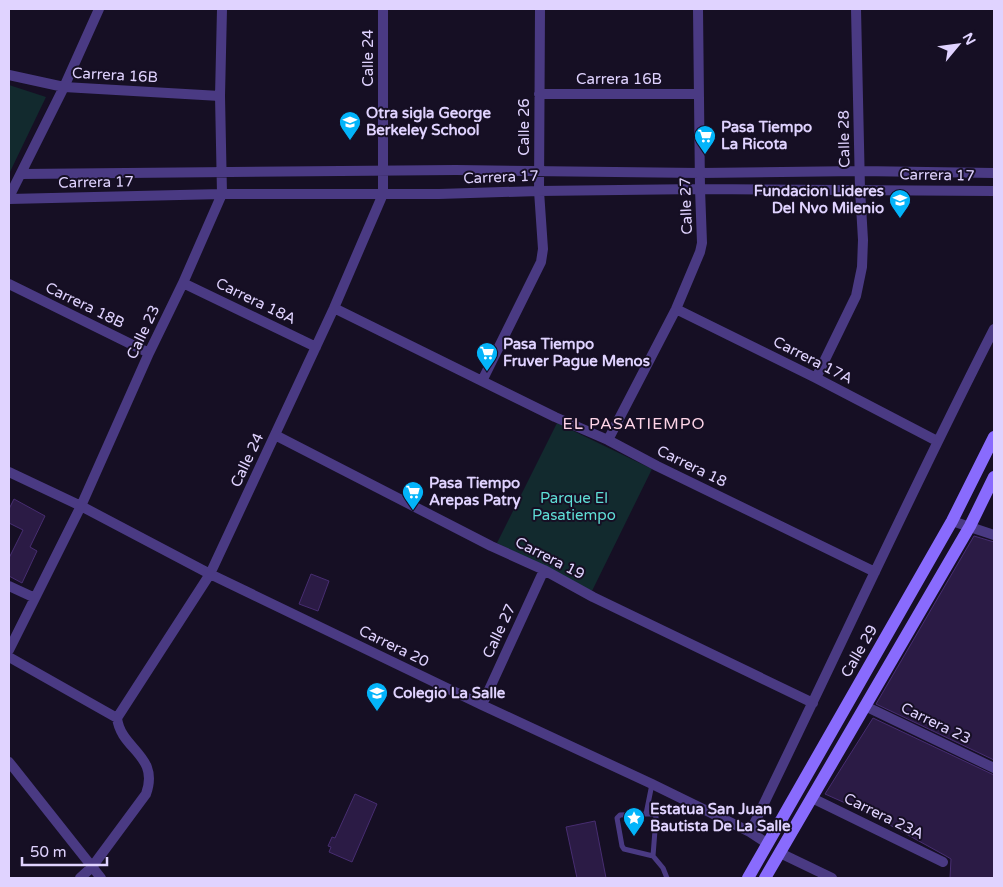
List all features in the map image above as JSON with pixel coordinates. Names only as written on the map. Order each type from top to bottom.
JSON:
[{"type":"main road","name":"Calle 29","points":[[748,878],[952,521],[994,436]]},
{"type":"main road","points":[[765,878],[970,526],[994,477]]},
{"type":"street","points":[[9,198],[64,87],[99,9]]},
{"type":"street","name":"Calle 23","points":[[9,650],[81,506],[222,194],[220,96],[222,9]]},
{"type":"street","name":"Calle 24","points":[[117,718],[210,574],[334,308],[383,194],[383,9]]},
{"type":"street","name":"Calle 26","points":[[482,381],[541,262],[543,249],[540,191],[540,9]]},
{"type":"street","name":"Calle 27","points":[[608,440],[676,309],[702,244],[698,9]]},
{"type":"street","name":"Calle 28","points":[[816,378],[856,296],[862,267],[863,240],[856,9]]},
{"type":"street","name":"Carrera 16B","points":[[9,74],[64,87],[220,96]]},
{"type":"street","name":"Carrera 16B","points":[[539,94],[698,94]]},
{"type":"street","name":"Carrera 17","points":[[21,174],[456,170],[700,173],[994,172]]},
{"type":"street","name":"Carrera 17","points":[[9,198],[222,194],[439,194],[700,189],[994,191]]},
{"type":"street","name":"Carrera 18A","points":[[183,283],[316,347]]},
{"type":"street","name":"Carrera 18B","points":[[9,284],[149,353]]},
{"type":"street","name":"Carrera 18","points":[[334,308],[876,572]]},
{"type":"street","name":"Carrera 17A","points":[[676,309],[816,378],[937,441]]},
{"type":"street","points":[[750,832],[937,441],[994,329]]},
{"type":"street","name":"Carrera 19","points":[[275,435],[491,546],[544,570],[594,597],[813,703]]},
{"type":"street","name":"Carrera 20","points":[[9,472],[81,506],[210,574],[652,784],[750,832],[768,844]]},
{"type":"street","points":[[952,521],[994,535]]},
{"type":"street","name":"Calle 27","points":[[482,704],[544,570]]},
{"type":"street","points":[[9,586],[34,598]]},
{"type":"street","points":[[9,657],[117,718],[118,728],[146,763],[149,776],[146,794],[92,867],[80,878]]},
{"type":"street","name":"Carrera 23","points":[[865,706],[994,768]]},
{"type":"street","points":[[9,762],[101,878]]},
{"type":"street","name":"Carrera 23A","points":[[812,798],[943,862]]},
{"type":"street","points":[[780,853],[832,878]]},
{"type":"lane","points":[[646,814],[652,784]]},
{"type":"lane","points":[[653,856],[656,816],[654,814],[620,815],[617,818],[624,849],[653,856],[663,868],[667,878]]},
{"type":"green space","points":[[9,85],[46,97],[9,174]]},
{"type":"green space","name":"Parque El Pasatiempo","points":[[557,423],[652,469],[592,591],[497,543]]},
{"type":"building","points":[[14,499],[45,516],[30,547],[37,551],[22,583],[9,576],[9,558],[23,530],[9,523],[9,509]]},
{"type":"building","points":[[974,536],[994,542],[994,760],[876,704]]},
{"type":"building","points":[[311,574],[329,581],[318,611],[299,604]]},
{"type":"building","points":[[873,718],[994,775],[994,878],[950,878],[951,859],[888,824],[888,822],[825,794]]},
{"type":"building","points":[[355,794],[377,804],[352,862],[329,852],[331,847],[328,846],[332,837],[335,838]]},
{"type":"building","points":[[595,821],[606,878],[577,878],[566,827]]},
{"type":"place","name":"Otra sigla George Berkeley School","points":[[350,141]]},
{"type":"place","name":"Pasa Tiempo La Ricota","points":[[705,155]]},
{"type":"place","name":"Fundacion Lideres Del Nvo Milenio","points":[[900,219]]},
{"type":"place","name":"Pasa Tiempo Fruver Pague Menos","points":[[487,372]]},
{"type":"place","name":"Pasa Tiempo Arepas Patry","points":[[413,511]]},
{"type":"place","name":"Colegio La Salle","points":[[377,712]]},
{"type":"place","name":"Estatua San Juan Bautista De La Salle","points":[[634,837]]},
{"type":"district","name":"EL PASATIEMPO","points":[[634,423]]}]
